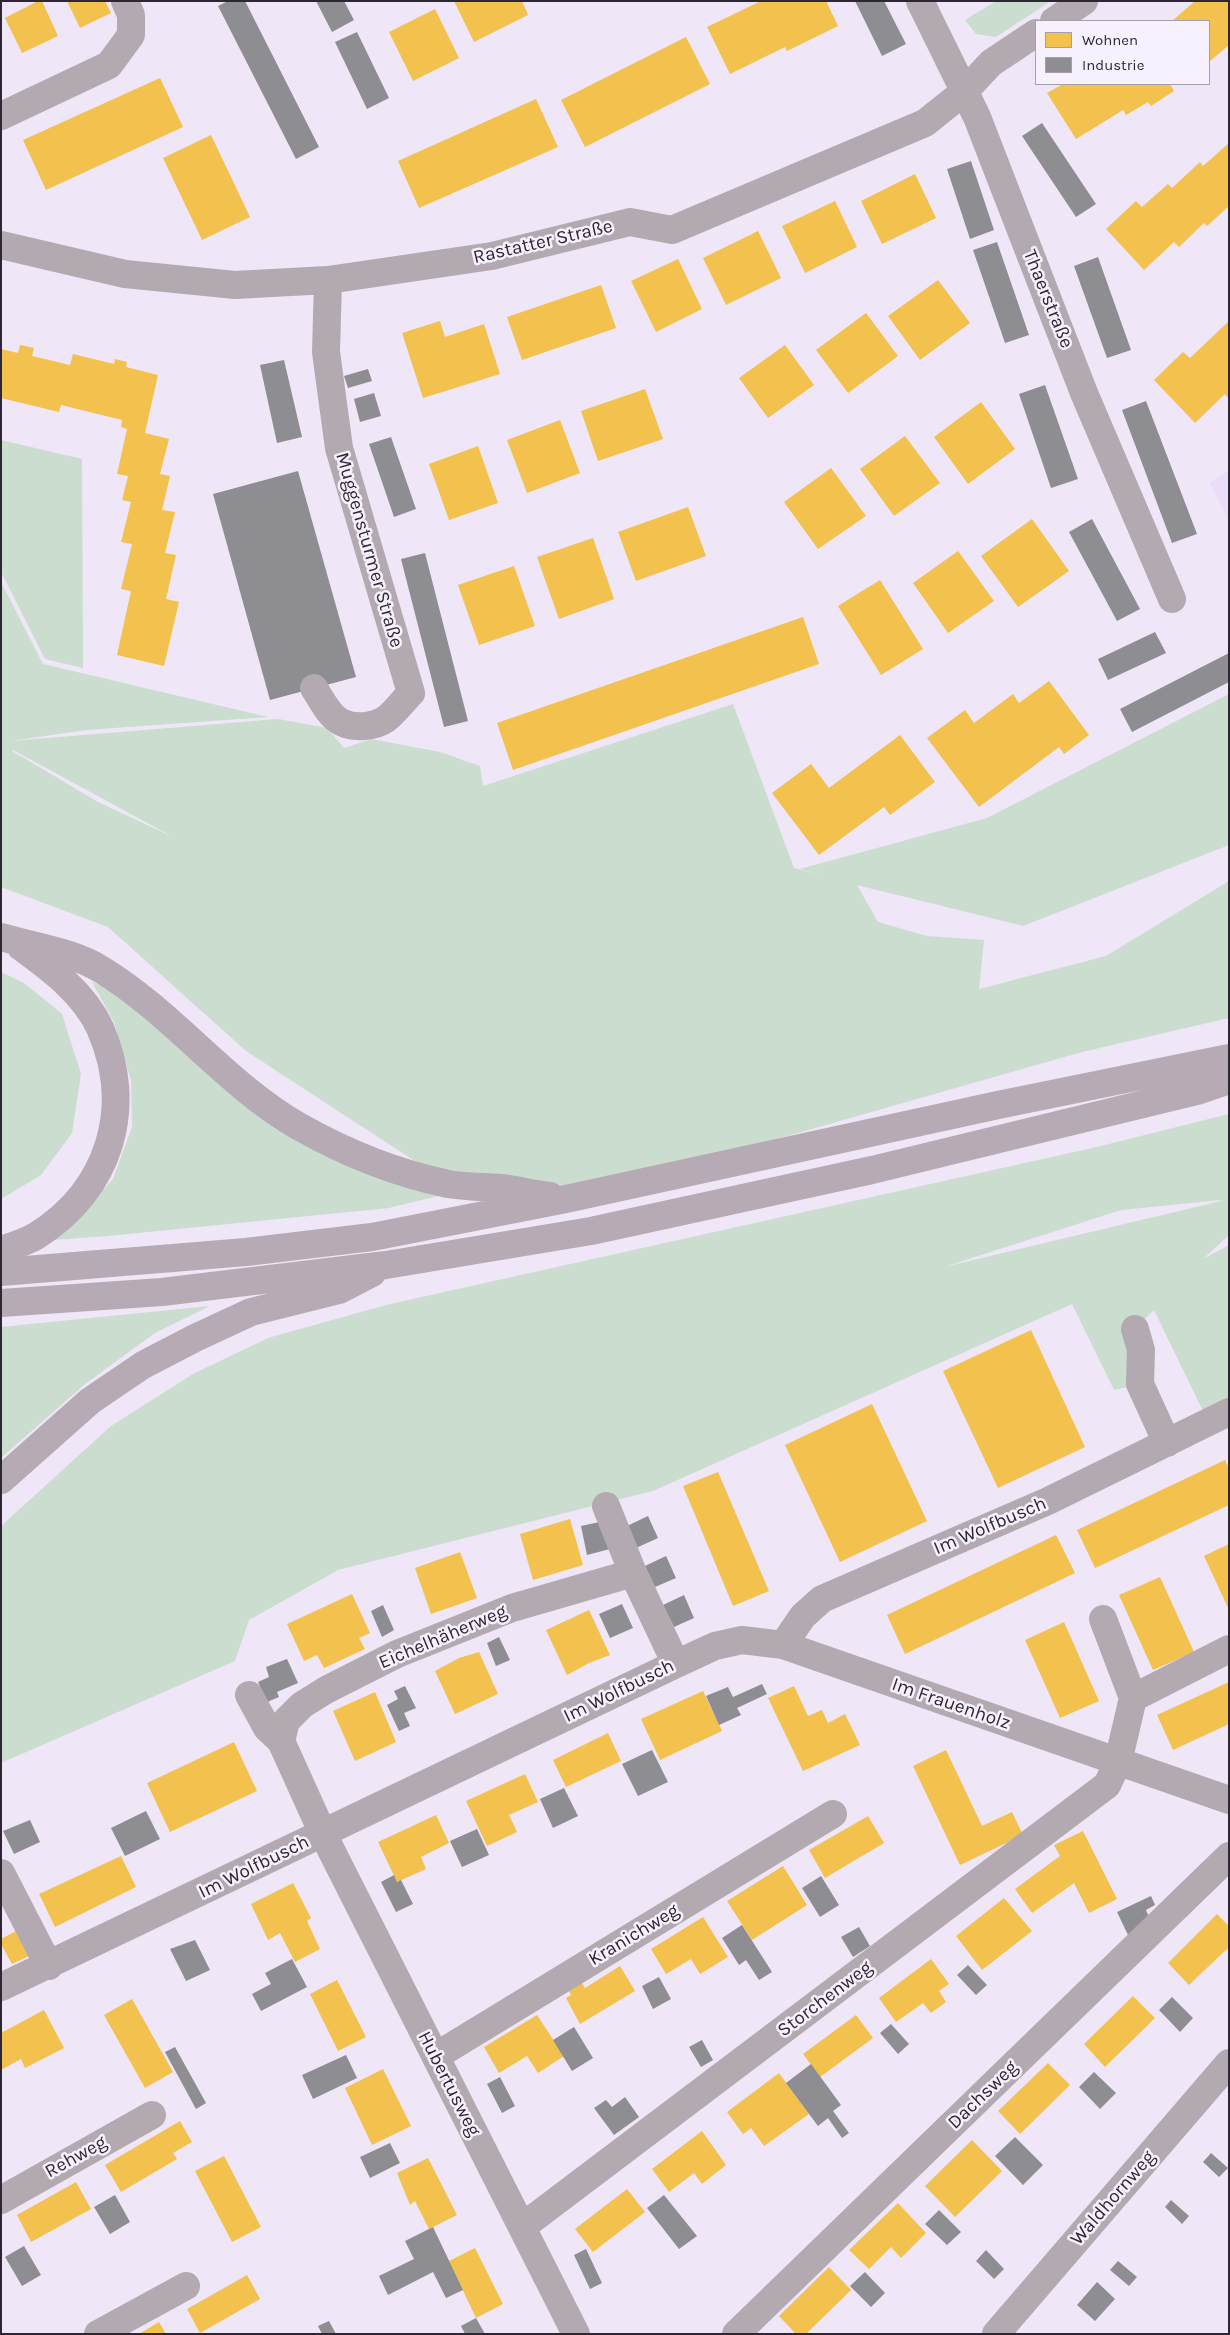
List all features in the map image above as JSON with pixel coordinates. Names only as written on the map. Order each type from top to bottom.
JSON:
[{"type":"main road","points":[[7,939],[55,950],[101,969],[137,995],[250,1094],[300,1126],[343,1149],[394,1169],[450,1184],[503,1188],[566,1199]]},
{"type":"main road","points":[[1,1250],[36,1237],[64,1215],[87,1191],[104,1161],[114,1127],[116,1099],[111,1061],[99,1027],[82,1001],[59,975],[7,939]]},
{"type":"main road","points":[[1,1272],[172,1259],[372,1237],[566,1199],[998,1105],[1229,1058]]},
{"type":"main road","points":[[1,1303],[162,1292],[386,1266],[591,1231],[1015,1135],[1197,1091],[1229,1080]]},
{"type":"main road","points":[[1,1480],[90,1401],[150,1362],[195,1338],[251,1312],[339,1290],[386,1266]]},
{"type":"street","points":[[1,116],[109,65],[131,35],[131,15],[125,1]]},
{"type":"street","name":"Thaerstraße","points":[[920,1],[965,91],[980,126],[1084,393],[1172,599]]},
{"type":"street","points":[[1056,20],[1084,1]]},
{"type":"street","name":"Rastatter Straße","points":[[1,245],[134,275],[235,286],[328,280],[492,256],[630,222],[672,230],[926,123],[965,91],[991,63],[1035,34]]},
{"type":"street","name":"Muggensturmer Straße","points":[[314,688],[324,705],[340,722],[357,726],[375,725],[387,718],[411,693],[339,448],[326,352],[328,280]]},
{"type":"street","points":[[1135,1329],[1141,1350],[1140,1384],[1167,1443]]},
{"type":"street","name":"Im Wolfbusch","points":[[1,1987],[50,1966],[715,1646],[742,1640],[783,1646],[803,1616],[822,1599],[1048,1501],[1229,1412]]},
{"type":"street","points":[[606,1506],[633,1573],[676,1664]]},
{"type":"street","name":"Eichelhäherweg","points":[[281,1741],[286,1721],[302,1705],[326,1690],[397,1654],[512,1608],[633,1573]]},
{"type":"street","points":[[1103,1619],[1134,1698],[1118,1762]]},
{"type":"street","name":"Im Frauenholz","points":[[783,1646],[1229,1800]]},
{"type":"street","points":[[1134,1698],[1229,1650]]},
{"type":"street","points":[[249,1695],[267,1728],[281,1741],[323,1834]]},
{"type":"street","name":"Storchenweg","points":[[522,2228],[1107,1784],[1118,1762]]},
{"type":"street","name":"Kranichweg","points":[[436,2056],[833,1814]]},
{"type":"street","name":"Hubertusweg","points":[[323,1834],[576,2334]]},
{"type":"street","name":"Dachsweg","points":[[736,2334],[1229,1856]]},
{"type":"street","points":[[1,1873],[50,1966]]},
{"type":"street","name":"Waldhornweg","points":[[996,2334],[1229,2062]]},
{"type":"street","name":"Rehweg","points":[[1,2200],[152,2115]]},
{"type":"street","points":[[98,2334],[186,2286]]},
{"type":"shaded area","points":[[1229,470],[1229,521],[1210,483]]},
{"type":"green space","points":[[996,1],[1051,1],[996,37],[976,34],[965,20]]},
{"type":"green space","points":[[1,440],[82,459],[83,668],[45,659],[1,572]]},
{"type":"green space","points":[[1,582],[43,664],[268,717],[86,730],[11,741],[278,719],[327,728],[344,748],[371,739],[440,752],[480,766],[483,786],[733,704],[794,868],[820,875],[800,869],[987,818],[1229,694],[1229,845],[1023,926],[857,885],[878,922],[927,936],[984,940],[979,989],[1106,956],[1229,881],[1229,1018],[1082,1052],[566,1199],[450,1184],[246,1051],[108,927],[1,887]],"holes":[[[13,750],[175,838],[98,802]]]},
{"type":"green space","points":[[1,972],[24,983],[62,1014],[81,1074],[72,1133],[41,1175],[1,1199]]},
{"type":"green space","points":[[92,982],[116,991],[257,1111],[300,1143],[378,1177],[442,1195],[389,1208],[52,1240],[113,1179],[132,1127],[131,1080],[114,1022]]},
{"type":"green space","points":[[1229,1114],[1229,1235],[1203,1259],[1229,1245],[1229,1399],[1203,1411],[1154,1310],[1135,1329],[1140,1384],[1114,1390],[1072,1304],[653,1491],[338,1570],[249,1620],[235,1661],[1,1763],[1,1526],[111,1426],[193,1374],[268,1338],[386,1305],[1097,1147]],"holes":[[[1221,1201],[944,1267],[1121,1210]]]},
{"type":"green space","points":[[210,1306],[155,1333],[85,1384],[1,1458],[1,1327]]},
{"type":"building: Wohnen","points":[[38,1],[42,1],[58,36],[22,53],[5,18]]},
{"type":"building: Wohnen","points":[[67,1],[105,1],[111,13],[80,28]]},
{"type":"building: Wohnen","points":[[454,1],[522,1],[528,15],[474,42]]},
{"type":"building: Wohnen","points":[[761,1],[826,1],[838,26],[787,51],[785,47],[730,74],[707,27]]},
{"type":"building: Wohnen","points":[[1195,1],[1229,1],[1229,45],[1210,61],[1210,20],[1173,20]]},
{"type":"building: Wohnen","points":[[435,9],[459,58],[413,81],[389,32]]},
{"type":"building: Wohnen","points":[[686,37],[710,84],[585,147],[561,100]]},
{"type":"building: Wohnen","points":[[160,78],[183,127],[46,190],[23,140]]},
{"type":"building: Wohnen","points":[[1061,85],[1171,85],[1174,91],[1151,106],[1148,102],[1126,115],[1123,110],[1076,139],[1047,93]]},
{"type":"building: Wohnen","points":[[536,99],[558,147],[419,208],[398,161]]},
{"type":"building: Wohnen","points":[[211,135],[250,217],[202,240],[163,158]]},
{"type":"building: Wohnen","points":[[1229,143],[1229,206],[1207,226],[1204,223],[1179,247],[1174,242],[1144,270],[1106,229],[1136,201],[1142,207],[1168,184],[1172,188],[1200,162],[1203,166]]},
{"type":"building: Wohnen","points":[[915,174],[936,218],[882,244],[861,201]]},
{"type":"building: Wohnen","points":[[835,201],[857,247],[805,273],[782,226]]},
{"type":"building: Wohnen","points":[[758,231],[781,278],[726,305],[703,258]]},
{"type":"building: Wohnen","points":[[678,259],[702,309],[656,332],[631,281]]},
{"type":"building: Wohnen","points":[[938,280],[970,323],[920,360],[888,316]]},
{"type":"building: Wohnen","points":[[601,285],[616,328],[522,360],[507,317]]},
{"type":"building: Wohnen","points":[[866,313],[898,356],[848,393],[816,350]]},
{"type":"building: Wohnen","points":[[440,321],[445,337],[484,324],[500,374],[423,398],[402,333]]},
{"type":"building: Wohnen","points":[[1229,321],[1229,399],[1225,394],[1195,423],[1154,380],[1183,352],[1190,358]]},
{"type":"building: Wohnen","points":[[20,345],[34,348],[32,356],[70,365],[73,354],[114,364],[115,359],[127,362],[126,367],[158,375],[145,433],[169,439],[160,474],[170,476],[162,510],[175,512],[165,553],[176,555],[166,599],[179,602],[164,666],[117,655],[131,591],[121,589],[132,544],[121,542],[131,502],[122,500],[128,476],[117,474],[127,429],[121,427],[122,420],[61,405],[59,412],[1,398],[1,349],[18,353]]},
{"type":"building: Wohnen","points":[[785,345],[814,385],[768,418],[739,378]]},
{"type":"building: Wohnen","points":[[645,389],[663,439],[598,461],[581,411]]},
{"type":"building: Wohnen","points":[[981,402],[1015,449],[968,484],[934,437]]},
{"type":"building: Wohnen","points":[[560,420],[580,473],[527,493],[507,440]]},
{"type":"building: Wohnen","points":[[905,436],[940,483],[894,516],[860,469]]},
{"type":"building: Wohnen","points":[[478,446],[498,503],[449,520],[429,464]]},
{"type":"building: Wohnen","points":[[831,468],[866,516],[818,549],[784,502]]},
{"type":"building: Wohnen","points":[[688,507],[706,556],[636,581],[618,532]]},
{"type":"building: Wohnen","points":[[1032,519],[1069,571],[1018,607],[981,556]]},
{"type":"building: Wohnen","points":[[593,538],[614,599],[559,619],[537,557]]},
{"type":"building: Wohnen","points":[[958,551],[994,601],[948,633],[913,583]]},
{"type":"building: Wohnen","points":[[514,566],[535,626],[479,645],[458,585]]},
{"type":"building: Wohnen","points":[[880,580],[923,649],[881,675],[838,606]]},
{"type":"building: Wohnen","points":[[803,617],[819,664],[513,770],[497,723]]},
{"type":"building: Wohnen","points":[[1049,681],[1089,735],[1064,754],[1059,747],[979,807],[927,738],[965,710],[974,723],[1013,694],[1019,703]]},
{"type":"building: Wohnen","points":[[900,735],[935,782],[890,815],[884,807],[819,855],[772,793],[811,764],[829,788]]},
{"type":"building: Wohnen","points":[[1031,1330],[1085,1447],[998,1488],[943,1371]]},
{"type":"building: Wohnen","points":[[872,1404],[927,1521],[840,1562],[785,1445]]},
{"type":"building: Wohnen","points":[[1225,1460],[1229,1469],[1229,1505],[1095,1568],[1077,1530]]},
{"type":"building: Wohnen","points":[[718,1472],[769,1591],[733,1606],[683,1486]]},
{"type":"building: Wohnen","points":[[570,1519],[583,1565],[533,1580],[520,1534]]},
{"type":"building: Wohnen","points":[[1056,1535],[1075,1573],[905,1654],[887,1615]]},
{"type":"building: Wohnen","points":[[1229,1544],[1229,1610],[1204,1556]]},
{"type":"building: Wohnen","points":[[460,1552],[477,1598],[431,1614],[415,1568]]},
{"type":"building: Wohnen","points":[[1160,1577],[1194,1652],[1153,1670],[1119,1595]]},
{"type":"building: Wohnen","points":[[352,1594],[370,1633],[359,1638],[365,1649],[324,1668],[317,1655],[304,1661],[287,1624]]},
{"type":"building: Wohnen","points":[[589,1610],[610,1655],[589,1663],[567,1675],[546,1630]]},
{"type":"building: Wohnen","points":[[1064,1622],[1099,1701],[1060,1718],[1025,1640]]},
{"type":"building: Wohnen","points":[[479,1652],[498,1694],[455,1714],[435,1671],[459,1658]]},
{"type":"building: Wohnen","points":[[1229,1682],[1229,1724],[1173,1750],[1157,1715]]},
{"type":"building: Wohnen","points":[[794,1686],[808,1716],[822,1710],[828,1723],[845,1714],[860,1745],[803,1771],[768,1698]]},
{"type":"building: Wohnen","points":[[703,1691],[722,1731],[660,1760],[641,1719]]},
{"type":"building: Wohnen","points":[[375,1692],[396,1742],[355,1761],[333,1711]]},
{"type":"building: Wohnen","points":[[608,1733],[621,1761],[566,1787],[553,1760]]},
{"type":"building: Wohnen","points":[[234,1742],[257,1791],[170,1832],[147,1783]]},
{"type":"building: Wohnen","points":[[946,1750],[982,1826],[1012,1812],[1023,1835],[960,1865],[913,1766]]},
{"type":"building: Wohnen","points":[[525,1774],[538,1802],[509,1815],[517,1832],[487,1846],[466,1801]]},
{"type":"building: Wohnen","points":[[436,1815],[449,1843],[421,1857],[426,1869],[397,1882],[378,1842]]},
{"type":"building: Wohnen","points":[[868,1816],[884,1843],[825,1878],[809,1850]]},
{"type":"building: Wohnen","points":[[1083,1831],[1117,1899],[1089,1913],[1074,1883],[1032,1913],[1015,1889],[1060,1856],[1054,1845]]},
{"type":"building: Wohnen","points":[[121,1856],[136,1887],[55,1927],[39,1894]]},
{"type":"building: Wohnen","points":[[783,1866],[807,1905],[752,1940],[727,1901]]},
{"type":"building: Wohnen","points":[[293,1883],[311,1918],[307,1921],[320,1949],[295,1962],[280,1933],[268,1940],[251,1904]]},
{"type":"building: Wohnen","points":[[1004,1898],[1032,1931],[982,1970],[956,1936]]},
{"type":"building: Wohnen","points":[[1217,1914],[1229,1926],[1229,1947],[1189,1985],[1168,1963]]},
{"type":"building: Wohnen","points":[[703,1917],[728,1957],[700,1974],[691,1959],[666,1974],[651,1949]]},
{"type":"building: Wohnen","points":[[20,1929],[33,1954],[12,1964],[1,1944],[1,1939]]},
{"type":"building: Wohnen","points":[[931,1959],[949,1984],[939,1991],[946,2002],[931,2013],[923,2003],[896,2022],[879,1998]]},
{"type":"building: Wohnen","points":[[620,1966],[635,1991],[580,2024],[566,1998],[571,1995],[567,1987],[580,1980],[585,1988]]},
{"type":"building: Wohnen","points":[[337,1980],[366,2037],[338,2051],[310,1994]]},
{"type":"building: Wohnen","points":[[1133,1996],[1155,2018],[1105,2067],[1084,2044]]},
{"type":"building: Wohnen","points":[[132,1999],[173,2072],[145,2088],[104,2015]]},
{"type":"building: Wohnen","points":[[44,2010],[64,2048],[25,2068],[21,2059],[1,2070],[1,2033]]},
{"type":"building: Wohnen","points":[[537,2015],[564,2056],[538,2073],[527,2056],[499,2073],[484,2047]]},
{"type":"building: Wohnen","points":[[856,2015],[873,2038],[820,2077],[803,2054]]},
{"type":"building: Wohnen","points":[[1048,2063],[1070,2085],[1020,2134],[998,2111]]},
{"type":"building: Wohnen","points":[[383,2069],[411,2126],[372,2145],[345,2088]]},
{"type":"building: Wohnen","points":[[779,2073],[809,2114],[764,2146],[751,2128],[743,2134],[727,2112]]},
{"type":"building: Wohnen","points":[[180,2121],[192,2142],[173,2153],[177,2159],[121,2192],[105,2165]]},
{"type":"building: Wohnen","points":[[702,2131],[726,2165],[702,2184],[694,2173],[669,2192],[652,2169]]},
{"type":"building: Wohnen","points":[[972,2140],[1002,2171],[955,2217],[925,2186]]},
{"type":"building: Wohnen","points":[[224,2156],[261,2227],[232,2242],[195,2171]]},
{"type":"building: Wohnen","points":[[428,2158],[457,2215],[429,2229],[415,2201],[410,2205],[397,2173]]},
{"type":"building: Wohnen","points":[[76,2182],[91,2209],[31,2242],[17,2215]]},
{"type":"building: Wohnen","points":[[627,2189],[645,2212],[593,2252],[575,2229]]},
{"type":"building: Wohnen","points":[[898,2203],[926,2233],[901,2258],[891,2247],[869,2269],[849,2250]]},
{"type":"building: Wohnen","points":[[475,2248],[503,2304],[476,2318],[449,2261]]},
{"type":"building: Wohnen","points":[[829,2267],[851,2290],[806,2334],[796,2334],[779,2316]]},
{"type":"building: Wohnen","points":[[247,2275],[260,2299],[200,2333],[187,2309]]},
{"type":"building: Wohnen","points":[[159,2322],[166,2334],[139,2334]]},
{"type":"building: Industrie","points":[[228,1],[245,1],[319,147],[296,159],[218,6]]},
{"type":"building: Industrie","points":[[316,1],[344,1],[354,20],[332,32]]},
{"type":"building: Industrie","points":[[855,1],[884,1],[906,44],[882,56]]},
{"type":"building: Industrie","points":[[357,32],[389,98],[367,109],[335,42]]},
{"type":"building: Industrie","points":[[1042,123],[1096,204],[1076,217],[1022,136]]},
{"type":"building: Industrie","points":[[971,161],[994,230],[970,239],[947,169]]},
{"type":"building: Industrie","points":[[997,242],[1029,335],[1005,343],[973,250]]},
{"type":"building: Industrie","points":[[1098,257],[1131,350],[1107,358],[1074,266]]},
{"type":"building: Industrie","points":[[284,360],[302,437],[277,443],[260,365]]},
{"type":"building: Industrie","points":[[368,369],[372,381],[348,388],[344,376]]},
{"type":"building: Industrie","points":[[1045,385],[1078,479],[1051,488],[1019,394]]},
{"type":"building: Industrie","points":[[374,393],[381,416],[360,422],[354,399]]},
{"type":"building: Industrie","points":[[1146,401],[1197,534],[1172,543],[1122,410]]},
{"type":"building: Industrie","points":[[391,437],[416,509],[394,517],[369,444]]},
{"type":"building: Industrie","points":[[298,471],[356,677],[270,700],[213,494]]},
{"type":"building: Industrie","points":[[1092,519],[1140,609],[1117,621],[1069,532]]},
{"type":"building: Industrie","points":[[425,553],[468,721],[444,727],[401,559]]},
{"type":"building: Industrie","points":[[1155,632],[1166,653],[1108,680],[1098,659]]},
{"type":"building: Industrie","points":[[1229,653],[1229,682],[1132,732],[1120,709]]},
{"type":"building: Industrie","points":[[648,1516],[658,1538],[636,1548],[627,1526]]},
{"type":"building: Industrie","points":[[604,1521],[610,1549],[587,1555],[581,1526]]},
{"type":"building: Industrie","points":[[666,1556],[676,1578],[655,1587],[645,1566]]},
{"type":"building: Industrie","points":[[684,1595],[694,1618],[674,1627],[663,1605]]},
{"type":"building: Industrie","points":[[622,1604],[633,1628],[610,1638],[599,1614]]},
{"type":"building: Industrie","points":[[383,1605],[394,1630],[382,1637],[371,1611]]},
{"type":"building: Industrie","points":[[499,1637],[510,1660],[496,1666],[487,1643]]},
{"type":"building: Industrie","points":[[287,1659],[298,1683],[277,1692],[279,1697],[267,1702],[258,1682],[269,1677],[266,1667]]},
{"type":"building: Industrie","points":[[762,1684],[767,1694],[737,1708],[741,1715],[719,1725],[706,1696],[728,1687],[733,1697]]},
{"type":"building: Industrie","points":[[405,1686],[416,1708],[404,1713],[410,1726],[399,1731],[387,1705],[398,1699],[394,1691]]},
{"type":"building: Industrie","points":[[652,1750],[668,1782],[638,1796],[622,1764]]},
{"type":"building: Industrie","points":[[564,1788],[578,1816],[553,1828],[540,1799]]},
{"type":"building: Industrie","points":[[146,1811],[160,1839],[125,1856],[111,1828]]},
{"type":"building: Industrie","points":[[30,1820],[40,1842],[14,1854],[3,1831]]},
{"type":"building: Industrie","points":[[477,1829],[489,1855],[462,1867],[450,1841]]},
{"type":"building: Industrie","points":[[394,1875],[397,1882],[401,1880],[413,1904],[396,1912],[381,1882]]},
{"type":"building: Industrie","points":[[821,1876],[839,1905],[820,1917],[802,1888]]},
{"type":"building: Industrie","points":[[1151,1896],[1155,1905],[1146,1910],[1152,1924],[1128,1935],[1117,1912]]},
{"type":"building: Industrie","points":[[742,1925],[772,1972],[759,1980],[746,1960],[739,1965],[722,1938]]},
{"type":"building: Industrie","points":[[859,1927],[870,1946],[853,1957],[841,1937]]},
{"type":"building: Industrie","points":[[195,1940],[210,1970],[186,1981],[170,1949]]},
{"type":"building: Industrie","points":[[292,1959],[307,1987],[261,2011],[252,1994],[271,1984],[265,1973]]},
{"type":"building: Industrie","points":[[968,1965],[987,1985],[976,1995],[957,1975]]},
{"type":"building: Industrie","points":[[659,1977],[671,1999],[653,2009],[642,1986]]},
{"type":"building: Industrie","points":[[1172,1997],[1193,2018],[1180,2032],[1159,2010]]},
{"type":"building: Industrie","points":[[891,2024],[909,2044],[898,2054],[880,2033]]},
{"type":"building: Industrie","points":[[574,2027],[593,2058],[572,2071],[553,2040]]},
{"type":"building: Industrie","points":[[702,2040],[713,2060],[701,2067],[689,2047]]},
{"type":"building: Industrie","points":[[175,2047],[206,2103],[196,2109],[165,2052]]},
{"type":"building: Industrie","points":[[346,2055],[357,2078],[313,2099],[302,2075]]},
{"type":"building: Industrie","points":[[811,2064],[841,2105],[833,2111],[849,2133],[842,2138],[828,2118],[818,2126],[786,2083]]},
{"type":"building: Industrie","points":[[1094,2072],[1116,2093],[1100,2109],[1079,2087]]},
{"type":"building: Industrie","points":[[500,2077],[515,2106],[502,2113],[487,2084]]},
{"type":"building: Industrie","points":[[625,2097],[639,2117],[614,2135],[594,2108],[606,2100],[612,2107]]},
{"type":"building: Industrie","points":[[1015,2137],[1043,2165],[1023,2185],[995,2156]]},
{"type":"building: Industrie","points":[[390,2143],[400,2163],[370,2178],[360,2157]]},
{"type":"building: Industrie","points":[[1211,2153],[1228,2168],[1219,2177],[1203,2162]]},
{"type":"building: Industrie","points":[[115,2195],[130,2222],[110,2234],[94,2207]]},
{"type":"building: Industrie","points":[[664,2195],[697,2236],[679,2249],[647,2208]]},
{"type":"building: Industrie","points":[[1171,2200],[1189,2216],[1182,2224],[1165,2207]]},
{"type":"building: Industrie","points":[[939,2210],[961,2232],[947,2245],[925,2224]]},
{"type":"building: Industrie","points":[[433,2227],[463,2290],[446,2298],[433,2272],[388,2295],[379,2276],[414,2259],[405,2241]]},
{"type":"building: Industrie","points":[[24,2246],[41,2275],[22,2286],[5,2257]]},
{"type":"building: Industrie","points":[[586,2249],[602,2283],[590,2289],[574,2255]]},
{"type":"building: Industrie","points":[[986,2250],[1004,2269],[994,2279],[976,2261]]},
{"type":"building: Industrie","points":[[1118,2261],[1137,2277],[1129,2286],[1110,2270]]},
{"type":"building: Industrie","points":[[865,2272],[885,2293],[871,2307],[850,2286]]},
{"type":"building: Industrie","points":[[1097,2282],[1115,2299],[1095,2321],[1077,2305]]},
{"type":"building: Industrie","points":[[476,2318],[485,2334],[465,2334],[461,2326]]},
{"type":"building: Industrie","points":[[329,2321],[336,2334],[322,2334],[318,2326]]}]
